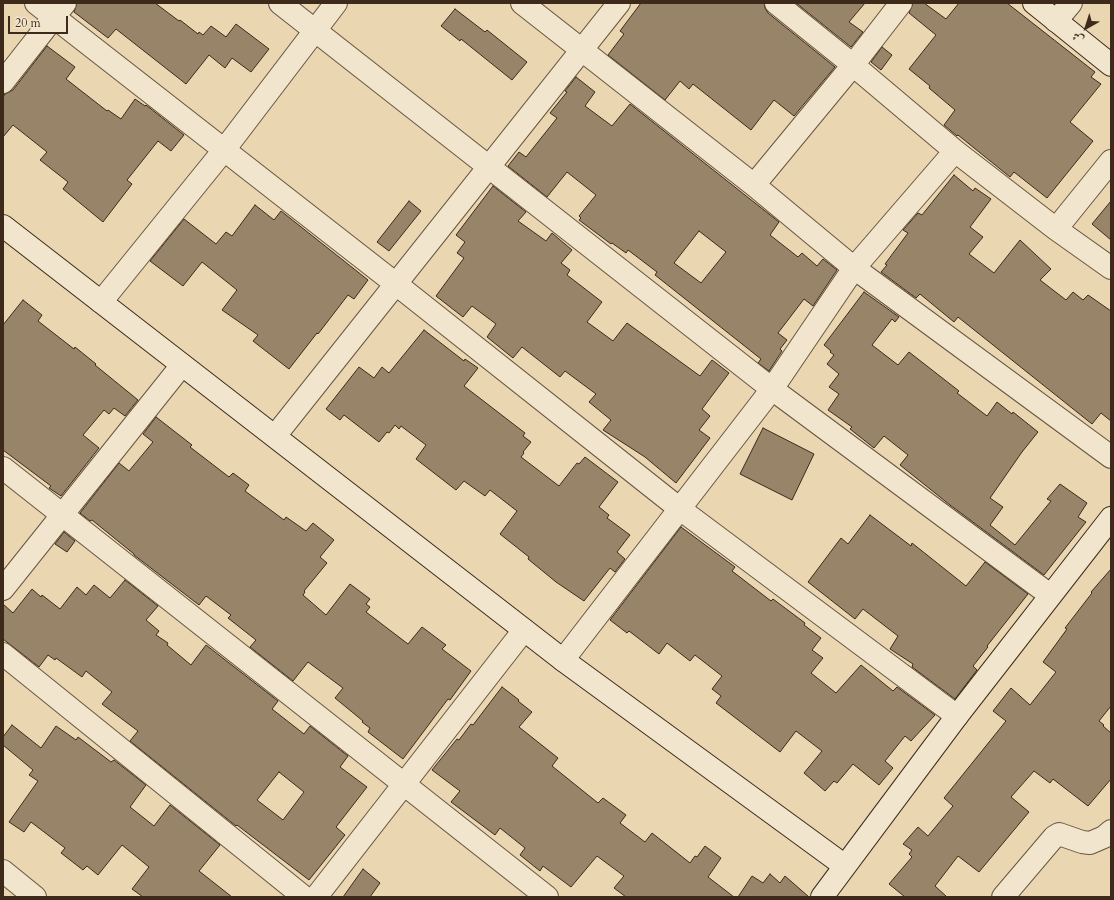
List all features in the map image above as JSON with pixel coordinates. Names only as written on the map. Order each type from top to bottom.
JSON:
[{"type":"street","points":[[36,3],[60,10],[224,150],[680,509],[957,716]]},
{"type":"street","points":[[280,3],[772,389],[1050,595]]},
{"type":"street","points":[[101,302],[224,150],[336,3]]},
{"type":"street","points":[[522,3],[754,185],[854,268],[1111,457]]},
{"type":"street","points":[[275,436],[619,3]]},
{"type":"street","points":[[776,3],[853,65],[955,151],[1056,229],[1111,268]]},
{"type":"street","points":[[754,185],[853,65],[901,3]]},
{"type":"street","points":[[1034,3],[1111,65]]},
{"type":"street","points":[[1056,21],[1071,3]]},
{"type":"street","points":[[3,82],[60,10]]},
{"type":"street","points":[[563,660],[772,389],[854,268],[955,151]]},
{"type":"street","points":[[1056,229],[1111,161]]},
{"type":"street","points":[[3,226],[563,660],[845,866]]},
{"type":"street","points":[[3,589],[182,365]]},
{"type":"street","points":[[3,468],[404,784],[536,894]]},
{"type":"street","points":[[822,897],[957,716],[1111,518]]},
{"type":"street","points":[[316,897],[524,630]]},
{"type":"street","points":[[3,654],[304,897]]},
{"type":"street","points":[[1003,897],[1054,837],[1059,834],[1082,842],[1090,843],[1104,837],[1111,831]]},
{"type":"street","points":[[3,871],[35,897]]},
{"type":"building","points":[[77,3],[155,3],[198,34],[199,32],[203,35],[211,26],[226,37],[236,24],[269,49],[251,72],[232,58],[225,68],[209,55],[186,84],[116,29],[108,38],[74,12]]},
{"type":"building","points":[[641,3],[764,3],[768,13],[835,67],[794,116],[774,100],[751,130],[693,84],[689,89],[680,81],[665,100],[608,55],[624,34],[620,31]]},
{"type":"building","points":[[796,3],[865,3],[849,22],[863,32],[851,47]]},
{"type":"building","points":[[913,3],[924,3],[946,19],[959,3],[1007,3],[1095,72],[1091,77],[1101,84],[1070,122],[1093,141],[1047,198],[1014,172],[1010,177],[944,125],[955,110],[929,88],[930,86],[909,69],[936,35],[909,13]]},
{"type":"building","points":[[455,9],[485,32],[487,30],[527,62],[512,80],[461,39],[460,41],[441,26]]},
{"type":"building","points":[[47,46],[75,67],[66,79],[107,111],[108,110],[121,119],[135,99],[145,106],[146,105],[184,135],[171,151],[158,141],[127,180],[132,184],[103,222],[63,189],[68,182],[40,160],[47,152],[13,125],[3,137],[3,97],[5,94],[13,90]]},
{"type":"building","points":[[882,47],[892,55],[881,70],[871,62]]},
{"type":"building","points":[[576,77],[595,92],[585,106],[612,126],[630,104],[779,222],[770,235],[798,257],[802,253],[817,266],[823,259],[837,270],[813,306],[804,299],[778,333],[787,340],[780,349],[782,351],[769,371],[758,363],[761,359],[655,275],[657,272],[628,250],[626,253],[612,243],[611,244],[579,220],[581,218],[579,216],[596,195],[567,172],[547,197],[508,166],[519,152],[526,157],[557,118],[550,113],[567,92],[565,91]],"holes":[[[699,231],[726,252],[701,283],[674,263]]]},
{"type":"building","points":[[954,175],[973,191],[975,188],[991,199],[970,227],[983,237],[969,254],[994,273],[1020,240],[1051,269],[1040,280],[1066,300],[1073,292],[1083,300],[1088,295],[1111,311],[1111,421],[1101,413],[1092,424],[958,317],[954,322],[920,294],[916,298],[881,272],[887,265],[885,264],[908,233],[903,230],[918,213],[922,215]]},
{"type":"building","points":[[493,186],[526,212],[518,221],[546,241],[552,233],[572,250],[561,263],[570,270],[567,275],[602,302],[587,322],[613,341],[627,323],[700,376],[712,360],[729,373],[702,409],[710,416],[699,430],[710,438],[676,483],[645,457],[603,430],[611,420],[589,402],[596,394],[565,371],[560,377],[522,347],[513,358],[487,337],[496,324],[472,306],[463,317],[436,296],[464,258],[457,253],[465,242],[456,235]]},
{"type":"building","points":[[409,201],[421,211],[389,251],[377,242]]},
{"type":"building","points":[[1111,201],[1111,240],[1092,224]]},
{"type":"building","points":[[255,205],[274,220],[281,211],[368,280],[354,299],[348,295],[289,369],[253,341],[258,335],[222,310],[237,290],[202,262],[183,286],[150,261],[184,219],[216,244],[226,232],[232,236]]},
{"type":"building","points":[[864,292],[899,317],[895,322],[892,319],[872,345],[898,365],[909,352],[959,391],[957,393],[987,416],[997,402],[1012,414],[1013,412],[1038,432],[990,498],[1003,507],[990,525],[1015,545],[1051,501],[1047,499],[1060,484],[1087,503],[1078,517],[1086,522],[1044,575],[950,505],[900,465],[908,455],[884,436],[874,448],[850,429],[852,427],[828,410],[839,394],[829,387],[839,374],[827,364],[834,355],[824,345]]},
{"type":"building","points":[[23,300],[42,315],[38,321],[74,349],[75,347],[138,400],[125,416],[114,408],[109,414],[104,410],[83,435],[99,448],[61,496],[49,488],[51,486],[3,450],[3,325]]},
{"type":"building","points":[[424,330],[464,361],[465,359],[478,368],[464,386],[525,433],[523,436],[531,442],[521,457],[559,486],[577,463],[579,464],[585,457],[618,482],[599,507],[609,515],[607,518],[630,535],[617,552],[625,559],[615,572],[610,568],[584,601],[556,582],[528,559],[529,557],[500,534],[517,511],[490,490],[485,496],[464,481],[456,490],[416,459],[426,445],[401,426],[399,429],[395,425],[379,442],[344,415],[340,420],[326,409],[359,367],[374,378],[382,367],[389,373]]},
{"type":"building","points":[[156,417],[192,445],[190,447],[229,477],[233,473],[249,485],[245,491],[284,520],[286,517],[306,531],[313,523],[334,540],[320,557],[327,563],[304,591],[305,592],[303,595],[326,615],[350,584],[370,599],[366,604],[370,607],[366,612],[408,644],[422,627],[446,645],[442,649],[471,671],[403,759],[368,732],[370,728],[335,698],[343,688],[308,662],[293,681],[250,647],[256,640],[228,618],[231,615],[206,596],[199,605],[134,555],[92,520],[90,521],[80,513],[119,463],[129,471],[153,442],[143,434]]},
{"type":"building","points":[[763,428],[814,454],[792,500],[740,474]]},
{"type":"building","points":[[870,515],[911,546],[912,543],[966,586],[985,562],[1028,594],[973,666],[977,670],[955,699],[912,667],[913,664],[890,649],[898,636],[863,609],[855,619],[808,582],[841,538],[848,544]]},
{"type":"building","points":[[681,527],[735,567],[732,571],[771,601],[773,599],[805,623],[804,625],[821,638],[812,650],[823,658],[811,673],[836,693],[861,665],[893,691],[897,687],[935,715],[911,741],[905,736],[885,761],[893,768],[879,785],[853,764],[837,783],[834,781],[825,791],[804,773],[822,751],[796,731],[780,752],[716,703],[721,696],[712,689],[722,676],[695,655],[690,661],[667,643],[659,654],[629,631],[627,633],[610,620]]},
{"type":"building","points":[[64,532],[75,541],[67,552],[55,544]]},
{"type":"building","points":[[1111,569],[1111,706],[1099,721],[1111,733],[1111,779],[1088,806],[1053,779],[1050,783],[1034,771],[1011,797],[1029,812],[979,872],[958,856],[935,886],[947,897],[905,897],[889,884],[912,857],[909,854],[912,850],[903,844],[918,827],[928,836],[953,806],[944,798],[1006,721],[993,711],[1011,688],[1030,705],[1056,672],[1043,662],[1067,629],[1065,628],[1092,593],[1091,592]]},
{"type":"building","points":[[125,580],[158,606],[146,620],[159,631],[156,635],[168,643],[167,645],[191,665],[206,645],[278,701],[272,709],[304,734],[310,726],[348,756],[340,767],[367,787],[336,827],[345,835],[309,880],[237,825],[236,826],[130,741],[138,731],[102,704],[112,692],[86,671],[82,677],[56,658],[55,660],[48,655],[39,667],[3,639],[3,604],[13,613],[32,589],[41,597],[42,595],[60,609],[77,587],[86,595],[94,585],[110,598]],"holes":[[[279,772],[304,792],[283,820],[257,800]]]},
{"type":"building","points":[[502,687],[532,712],[519,727],[558,758],[552,766],[598,803],[603,798],[626,815],[620,823],[645,842],[652,833],[690,863],[695,856],[697,857],[705,846],[721,858],[708,877],[734,897],[626,897],[614,888],[624,876],[597,856],[571,887],[543,866],[540,871],[520,855],[525,848],[500,828],[495,835],[451,802],[460,791],[432,770],[457,739],[459,740],[471,724],[473,725]]},
{"type":"building","points":[[12,725],[41,748],[56,726],[76,740],[78,737],[111,762],[114,760],[146,785],[130,807],[154,826],[170,805],[220,845],[199,871],[232,897],[143,897],[132,889],[149,867],[122,845],[98,875],[87,866],[83,870],[61,853],[65,848],[31,822],[24,832],[9,822],[38,781],[29,775],[33,770],[3,745],[3,737]]},
{"type":"building","points":[[363,869],[380,883],[370,897],[343,897]]},
{"type":"building","points":[[770,874],[780,883],[785,876],[809,897],[738,897],[752,876],[763,883]]}]
